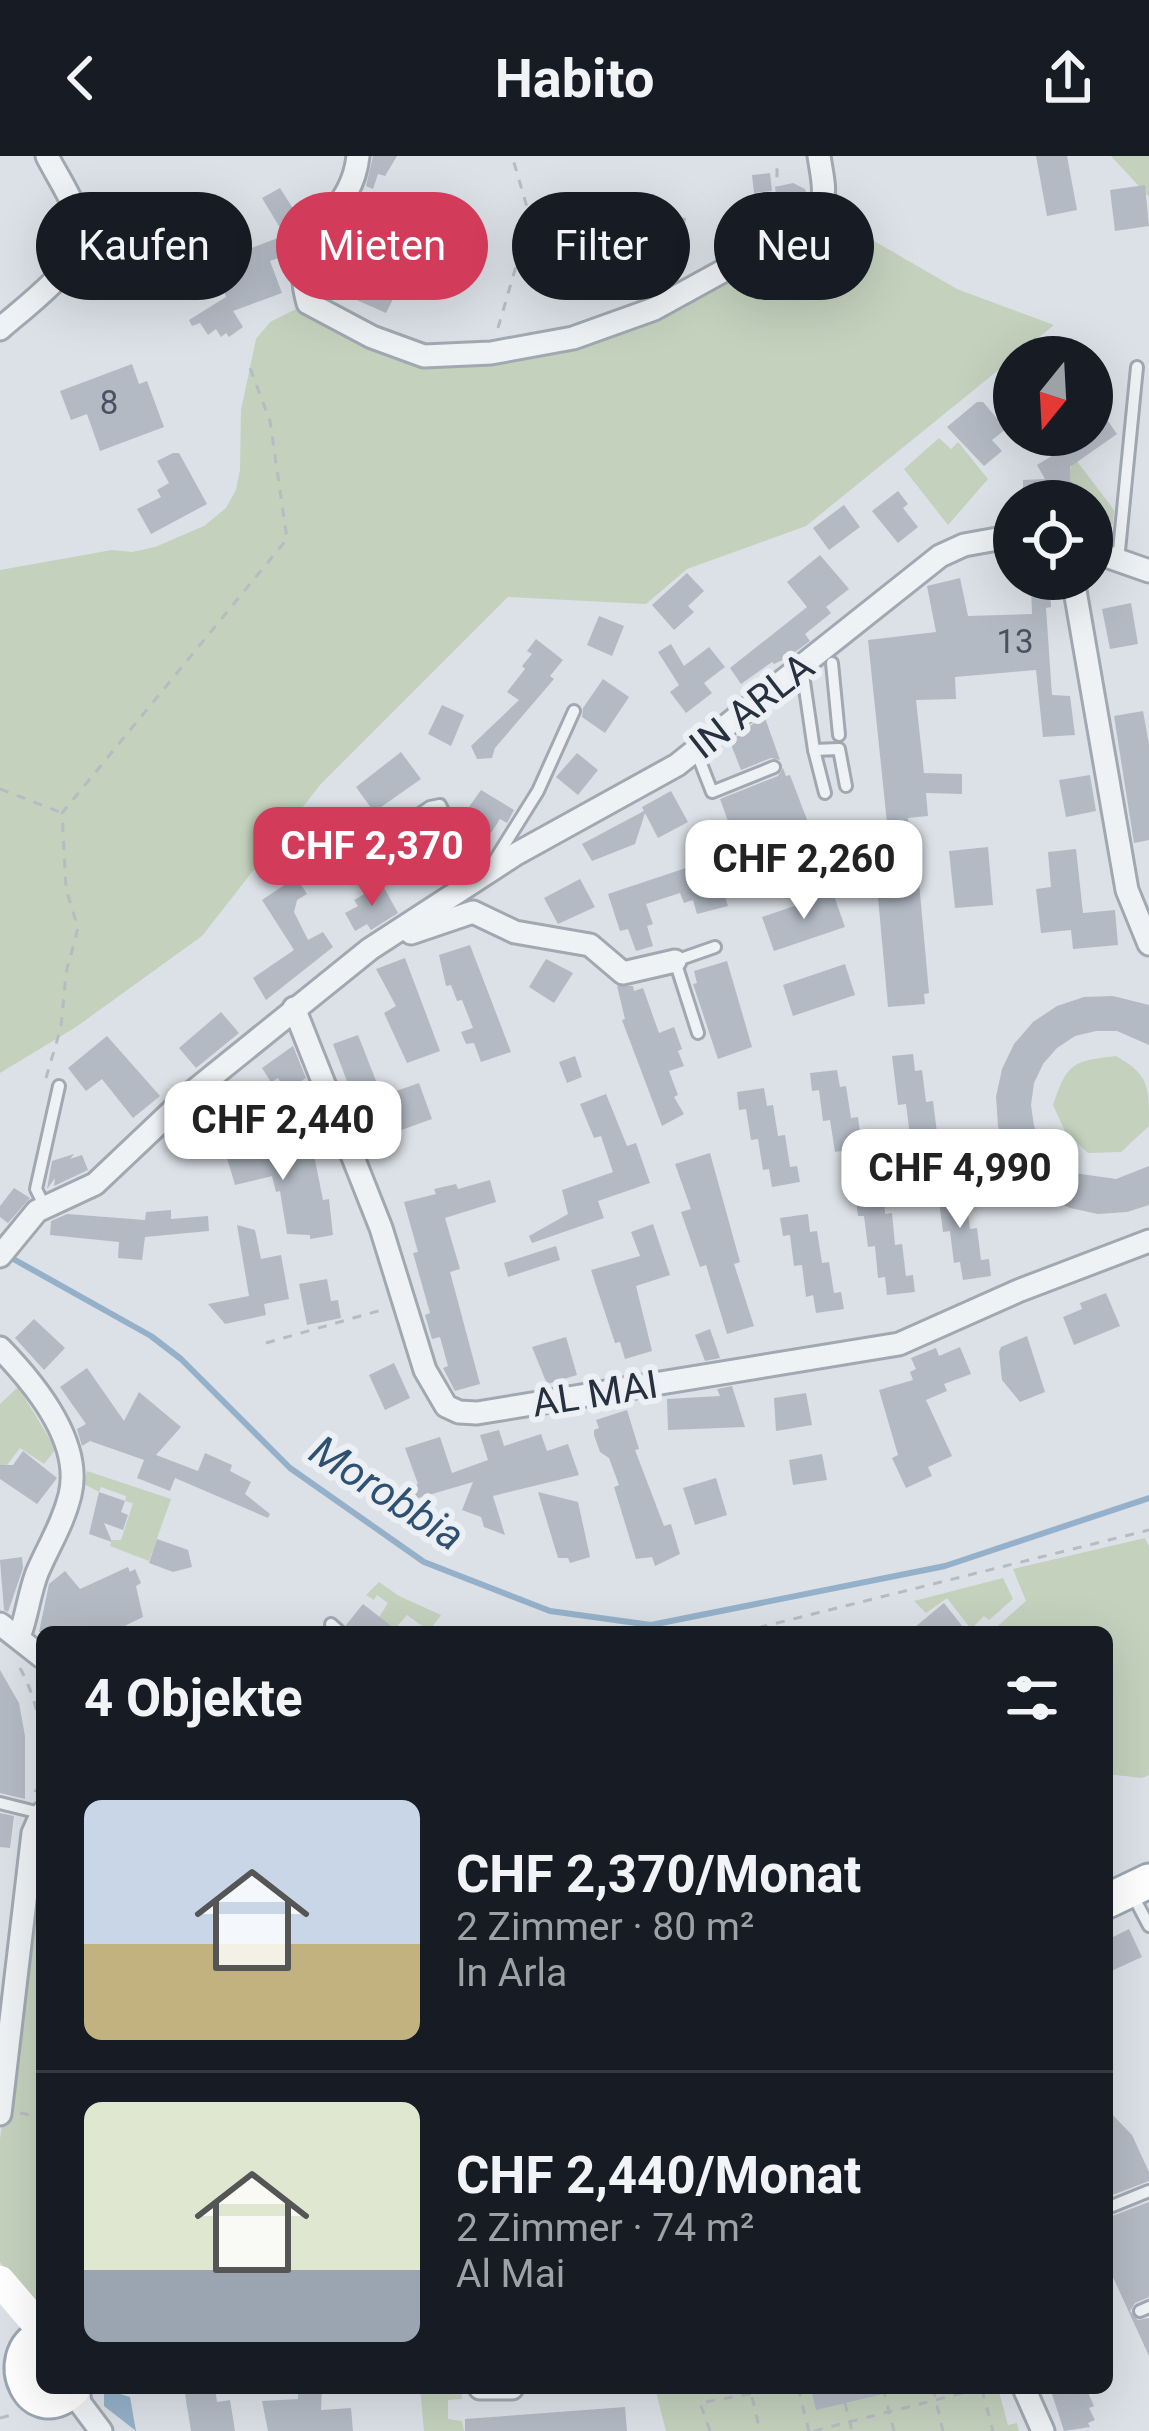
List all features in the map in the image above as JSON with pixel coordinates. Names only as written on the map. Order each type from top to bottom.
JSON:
[{"type":"main road","points":[[24,2355],[22,2389],[36,2391]]},
{"type":"main road","points":[[0,2410],[61,2394]]},
{"type":"street","points":[[0,329],[76,257],[82,239],[77,217],[47,156]]},
{"type":"street","points":[[358,156],[347,196],[306,248],[302,281],[308,303],[372,337],[424,356],[491,353],[572,338],[654,309],[714,276]]},
{"type":"street","points":[[819,156],[823,192]]},
{"type":"street","name":"IN ARLA","points":[[0,1256],[44,1205],[95,1184],[189,1095],[392,935],[483,875],[696,751],[940,556],[993,540]]},
{"type":"street","points":[[1113,559],[1149,572]]},
{"type":"street","points":[[1076,600],[1127,890],[1149,944]]},
{"type":"street","points":[[392,935],[473,912],[515,932],[590,946],[623,973],[675,961]]},
{"type":"street","name":"AL MAI","points":[[294,1008],[381,1228],[425,1370],[441,1400],[459,1412],[477,1413],[899,1344],[1018,1291],[1149,1241]]},
{"type":"street","points":[[0,1348],[40,1396],[69,1449],[74,1470],[62,1522],[9,1630],[36,1652]]},
{"type":"street","points":[[0,2114],[7,2000],[36,1816]]},
{"type":"street","points":[[0,2281],[24,2355]]},
{"type":"street","points":[[0,2304],[24,2355]]},
{"type":"street","points":[[61,2394],[83,2431]]},
{"type":"street","points":[[61,2394],[80,2403],[101,2431]]},
{"type":"street","points":[[1027,2394],[1043,2431]]},
{"type":"lane","points":[[1118,561],[1137,367]]},
{"type":"lane","points":[[832,663],[839,735]]},
{"type":"lane","points":[[802,668],[825,793]]},
{"type":"lane","points":[[806,699],[835,695]]},
{"type":"lane","points":[[374,845],[440,805],[483,875],[538,791],[574,711]]},
{"type":"lane","points":[[814,750],[839,748],[847,786]]},
{"type":"lane","points":[[696,751],[712,791],[774,767]]},
{"type":"lane","points":[[698,1034],[675,961],[716,947]]},
{"type":"lane","points":[[44,1205],[37,1189],[59,1086]]},
{"type":"lane","points":[[0,1803],[36,1811]]},
{"type":"lane","points":[[1129,1891],[1149,1926]]},
{"type":"lane","points":[[1113,2206],[1149,2191]]},
{"type":"path","points":[[491,353],[519,256],[527,207],[512,156]]},
{"type":"path","points":[[776,192],[777,168]]},
{"type":"path","points":[[50,1114],[43,1101],[78,928],[66,889],[62,813],[287,539],[270,422],[250,368]]},
{"type":"path","points":[[0,789],[62,813]]},
{"type":"path","points":[[266,1342],[404,1304]]},
{"type":"path","points":[[765,1626],[1149,1530]]},
{"type":"path","points":[[9,1630],[36,1708]]},
{"type":"path","points":[[710,2431],[700,2403],[758,2394]]},
{"type":"path","points":[[800,2394],[811,2431],[959,2394]]},
{"type":"path","points":[[884,2394],[894,2431]]},
{"type":"path","points":[[934,2394],[944,2431]]},
{"type":"path","points":[[983,2394],[992,2431]]},
{"type":"path","points":[[751,2396],[760,2431]]},
{"type":"path","points":[[845,2403],[852,2431]]},
{"type":"green space","points":[[1111,156],[1149,156],[1149,197]]},
{"type":"green space","points":[[874,241],[957,289],[1054,325],[1040,336],[993,336],[993,374],[806,526],[687,569],[646,604],[508,597],[320,785],[202,936],[76,1027],[0,1073],[0,570],[155,547],[204,526],[226,508],[240,470],[241,410],[256,339],[270,322],[308,303],[424,356],[573,338],[652,300],[690,300],[690,282],[714,270],[714,300],[874,300]]},
{"type":"green space","points":[[939,438],[951,449],[958,442],[988,479],[948,525],[904,469]]},
{"type":"green space","points":[[1076,460],[1091,480],[1070,480]]},
{"type":"green space","points":[[1116,1056],[1145,1083],[1149,1126],[1121,1152],[1088,1153],[1065,1131],[1053,1105],[1074,1066]]},
{"type":"green space","points":[[18,1387],[56,1449],[44,1464],[20,1448],[4,1469],[0,1466],[0,1404]]},
{"type":"green space","points":[[87,1471],[171,1499],[149,1561],[110,1546],[112,1540],[121,1540],[133,1503],[125,1501],[126,1496],[84,1484]]},
{"type":"green space","points":[[1145,1538],[1149,1546],[1149,1775],[1113,1775],[1113,1626],[998,1626],[1026,1601],[1013,1569]]},
{"type":"green space","points":[[1003,1578],[1013,1599],[989,1620],[984,1616],[974,1626],[969,1626],[947,1598],[926,1613],[914,1601]]},
{"type":"green space","points":[[379,1582],[441,1615],[433,1626],[422,1626],[407,1615],[397,1626],[379,1626],[375,1624],[388,1603],[377,1595],[374,1600],[366,1595]]},
{"type":"green space","points":[[36,1896],[36,2305],[0,2262],[0,2139]]},
{"type":"green space","points":[[421,2394],[462,2394],[462,2399],[448,2400],[448,2419],[462,2421],[464,2431],[424,2431]]},
{"type":"green space","points":[[657,2394],[1000,2394],[1008,2425],[1017,2423],[1019,2431],[666,2431]]},
{"type":"water","points":[[104,2394],[130,2397],[136,2431],[104,2406]]},
{"type":"building","points":[[373,156],[397,156],[385,176],[378,174],[373,189],[366,186]]},
{"type":"building","points":[[1036,156],[1067,156],[1077,210],[1047,216]]},
{"type":"building","points":[[770,173],[772,191],[754,192],[752,175]]},
{"type":"building","points":[[793,183],[806,192],[777,192],[775,187]]},
{"type":"building","points":[[1145,185],[1149,226],[1115,231],[1110,190]]},
{"type":"building","points":[[280,188],[283,192],[276,192],[276,221],[262,198]]},
{"type":"building","points":[[276,239],[276,259],[270,261],[276,295],[233,311],[243,327],[229,337],[226,333],[221,337],[216,329],[208,335],[200,323],[192,326],[189,320],[221,300],[252,300],[252,248]]},
{"type":"building","points":[[357,300],[392,300],[386,313]]},
{"type":"building","points":[[132,364],[139,384],[147,381],[164,427],[100,451],[87,414],[71,420],[60,391]]},
{"type":"building","points":[[983,402],[993,414],[996,456],[984,466],[947,427]]},
{"type":"building","points":[[179,453],[207,504],[151,534],[137,509],[161,497],[157,490],[169,483],[157,461]]},
{"type":"building","points":[[1052,456],[1086,456],[1070,467],[1070,480],[1023,480],[1045,479],[1037,465]]},
{"type":"building","points":[[898,491],[908,504],[903,508],[918,527],[898,543],[872,511]]},
{"type":"building","points":[[844,505],[860,527],[829,550],[813,528]]},
{"type":"building","points":[[820,555],[849,589],[826,607],[831,613],[805,634],[810,641],[741,684],[730,668],[807,607],[787,582]]},
{"type":"building","points":[[687,573],[704,591],[688,606],[694,612],[674,630],[652,605]]},
{"type":"building","points":[[960,578],[968,616],[1032,614],[1031,600],[1051,600],[1051,607],[1046,608],[1052,695],[1070,696],[1075,735],[1043,737],[1036,670],[955,677],[956,699],[916,700],[924,773],[962,774],[962,794],[926,793],[928,816],[908,818],[911,849],[916,849],[929,993],[924,994],[925,1004],[888,1007],[873,843],[889,842],[868,640],[936,632],[927,586]]},
{"type":"building","points":[[1131,603],[1138,644],[1110,649],[1102,609]]},
{"type":"building","points":[[599,616],[624,626],[612,656],[587,645]]},
{"type":"building","points":[[536,639],[563,660],[550,676],[554,679],[495,748],[492,758],[477,759],[471,746],[519,700],[507,692],[525,669],[522,666],[532,654],[527,651]]},
{"type":"building","points":[[671,644],[684,666],[709,647],[725,667],[704,683],[712,693],[686,713],[670,692],[679,685],[658,652]]},
{"type":"building","points":[[603,679],[629,697],[605,733],[582,717]]},
{"type":"building","points":[[442,705],[464,715],[451,746],[428,734]]},
{"type":"building","points":[[1143,711],[1149,744],[1149,840],[1134,843],[1114,716]]},
{"type":"building","points":[[764,715],[780,760],[771,758],[741,770],[730,742]]},
{"type":"building","points":[[401,752],[421,779],[374,812],[356,787]]},
{"type":"building","points":[[577,753],[598,770],[578,795],[556,777]]},
{"type":"building","points":[[783,768],[809,825],[818,822],[830,856],[759,881],[738,821],[729,824],[720,799],[778,776]]},
{"type":"building","points":[[1090,775],[1096,811],[1066,817],[1059,780]]},
{"type":"building","points":[[481,790],[514,810],[507,823],[500,819],[491,833],[464,814]]},
{"type":"building","points":[[671,791],[688,822],[658,838],[645,813],[635,844],[592,861],[582,844]]},
{"type":"building","points":[[352,822],[367,852],[332,871],[317,844]]},
{"type":"building","points":[[424,833],[441,857],[405,882],[386,854]]},
{"type":"building","points":[[988,847],[993,905],[955,908],[949,851]]},
{"type":"building","points":[[1076,849],[1083,913],[1115,910],[1118,945],[1073,949],[1071,930],[1041,933],[1036,889],[1051,887],[1048,852]]},
{"type":"building","points":[[713,859],[728,906],[697,914],[693,900],[684,903],[680,893],[646,904],[653,924],[647,926],[653,946],[636,951],[628,929],[620,931],[608,894]]},
{"type":"building","points":[[296,877],[307,894],[297,900],[294,912],[308,940],[323,932],[333,947],[266,1000],[253,978],[294,950],[262,900]]},
{"type":"building","points":[[580,879],[595,907],[558,924],[544,898]]},
{"type":"building","points":[[382,884],[398,913],[371,930],[367,924],[355,931],[345,913],[358,906],[354,900]]},
{"type":"building","points":[[833,893],[845,927],[774,951],[762,917]]},
{"type":"building","points":[[470,945],[511,1052],[481,1062],[474,1043],[466,1044],[461,1032],[473,1028],[462,1000],[457,1001],[451,985],[446,986],[439,955]]},
{"type":"building","points":[[405,958],[440,1051],[407,1063],[384,1013],[396,1006],[376,969]]},
{"type":"building","points":[[546,959],[573,973],[554,1003],[529,987]]},
{"type":"building","points":[[727,961],[752,1047],[718,1059],[693,984],[697,983],[694,971]]},
{"type":"building","points":[[845,964],[855,995],[793,1016],[783,985]]},
{"type":"building","points":[[617,986],[633,986],[634,991],[643,988],[659,1033],[674,1027],[682,1049],[678,1051],[684,1066],[669,1071],[678,1095],[674,1097],[684,1114],[662,1126],[622,1020]]},
{"type":"building","points":[[1113,996],[1149,1005],[1149,1045],[1117,1031],[1075,1036],[1043,1064],[1031,1105],[1042,1145],[1074,1173],[1116,1179],[1149,1166],[1149,1205],[1098,1214],[1044,1196],[1023,1176],[1007,1153],[998,1126],[996,1097],[1014,1044],[1033,1022],[1057,1006],[1084,997]]},
{"type":"building","points":[[221,1012],[239,1033],[196,1068],[179,1048]]},
{"type":"building","points":[[358,1035],[382,1096],[419,1083],[432,1119],[393,1133],[381,1099],[357,1108],[333,1044]]},
{"type":"building","points":[[107,1036],[160,1096],[133,1118],[102,1079],[86,1091],[68,1068]]},
{"type":"building","points":[[293,1046],[306,1078],[286,1091],[278,1078],[271,1082],[262,1068]]},
{"type":"building","points":[[913,1054],[915,1071],[922,1070],[926,1102],[933,1101],[937,1133],[945,1132],[947,1149],[919,1152],[916,1135],[910,1136],[906,1104],[898,1105],[892,1056]]},
{"type":"building","points":[[575,1056],[582,1077],[567,1083],[559,1062]]},
{"type":"building","points":[[837,1070],[840,1087],[846,1086],[851,1118],[858,1117],[862,1149],[869,1148],[872,1165],[844,1169],[841,1151],[835,1152],[830,1120],[823,1121],[819,1090],[812,1091],[810,1073]]},
{"type":"building","points":[[764,1088],[767,1106],[773,1105],[778,1136],[785,1135],[790,1167],[797,1166],[800,1182],[772,1187],[769,1169],[763,1170],[758,1139],[751,1140],[746,1109],[739,1110],[737,1092]]},
{"type":"building","points":[[606,1094],[627,1146],[636,1143],[650,1183],[598,1201],[604,1218],[532,1243],[529,1236],[568,1214],[562,1190],[613,1172],[601,1136],[594,1138],[580,1104]]},
{"type":"building","points":[[243,1125],[251,1156],[313,1150],[323,1200],[329,1199],[333,1235],[310,1239],[310,1235],[287,1234],[280,1191],[276,1192],[272,1176],[235,1185],[219,1131]]},
{"type":"building","points":[[710,1153],[740,1262],[734,1264],[754,1326],[727,1334],[706,1265],[700,1267],[681,1212],[691,1209],[675,1164]]},
{"type":"building","points":[[74,1154],[70,1159],[82,1155],[88,1170],[54,1186],[55,1178],[47,1189],[52,1161]]},
{"type":"building","points":[[490,1180],[496,1202],[445,1218],[460,1269],[450,1272],[480,1384],[455,1391],[443,1368],[448,1366],[440,1337],[432,1339],[425,1315],[430,1313],[404,1202],[436,1194],[434,1189],[456,1184],[458,1189]]},
{"type":"building","points":[[957,1181],[959,1198],[966,1197],[970,1229],[977,1228],[981,1260],[989,1259],[991,1276],[963,1280],[960,1262],[954,1263],[950,1231],[943,1232],[939,1201],[932,1202],[930,1184]]},
{"type":"building","points":[[14,1188],[30,1198],[8,1223],[0,1217],[0,1206]]},
{"type":"building","points":[[884,1196],[885,1214],[892,1213],[895,1245],[902,1244],[906,1276],[913,1275],[915,1292],[887,1295],[885,1277],[878,1278],[875,1246],[868,1247],[864,1216],[858,1216],[856,1199]]},
{"type":"building","points":[[171,1210],[171,1219],[208,1216],[209,1231],[145,1237],[142,1260],[118,1258],[119,1242],[50,1235],[51,1221],[67,1214],[145,1220],[146,1212]]},
{"type":"building","points":[[808,1214],[810,1232],[817,1231],[822,1263],[829,1262],[834,1293],[841,1292],[844,1309],[816,1313],[813,1295],[806,1297],[802,1265],[794,1266],[790,1235],[783,1236],[780,1218]]},
{"type":"building","points":[[653,1224],[670,1275],[636,1286],[652,1351],[625,1359],[620,1342],[615,1343],[591,1270],[640,1256],[631,1232]]},
{"type":"building","points":[[237,1225],[255,1230],[261,1259],[281,1255],[289,1299],[264,1304],[266,1315],[225,1324],[208,1304],[249,1296]]},
{"type":"building","points":[[556,1246],[560,1260],[508,1277],[504,1263]]},
{"type":"building","points":[[327,1279],[331,1301],[338,1300],[341,1318],[307,1325],[299,1284]]},
{"type":"building","points":[[1106,1293],[1120,1326],[1074,1345],[1063,1317],[1082,1309],[1080,1303]]},
{"type":"building","points":[[34,1319],[65,1348],[44,1370],[15,1338]]},
{"type":"building","points":[[710,1329],[720,1358],[705,1361],[695,1335]]},
{"type":"building","points":[[1027,1336],[1045,1392],[1020,1402],[1002,1380],[999,1352]]},
{"type":"building","points":[[566,1337],[577,1375],[547,1384],[532,1347]]},
{"type":"building","points":[[960,1347],[971,1374],[944,1384],[947,1391],[926,1400],[952,1456],[928,1467],[932,1476],[906,1488],[892,1458],[898,1455],[879,1390],[913,1380],[910,1372],[916,1369],[911,1358],[936,1348],[939,1356]]},
{"type":"building","points":[[394,1363],[410,1398],[385,1410],[369,1375]]},
{"type":"building","points":[[87,1368],[124,1421],[139,1392],[181,1427],[156,1455],[198,1471],[205,1453],[232,1465],[230,1471],[251,1482],[245,1494],[270,1514],[268,1518],[175,1478],[170,1491],[137,1478],[144,1460],[90,1441],[82,1446],[77,1429],[86,1424],[60,1387]]},
{"type":"building","points":[[732,1386],[745,1427],[668,1430],[667,1399],[720,1396],[717,1389]]},
{"type":"building","points":[[806,1393],[812,1425],[776,1431],[774,1398]]},
{"type":"building","points":[[627,1410],[639,1449],[635,1450],[664,1526],[671,1524],[680,1554],[655,1566],[652,1557],[636,1559],[614,1487],[619,1485],[594,1435],[599,1428],[596,1420]]},
{"type":"building","points":[[499,1430],[504,1446],[541,1434],[547,1451],[568,1444],[579,1475],[493,1496],[505,1535],[484,1527],[481,1517],[462,1510],[473,1482],[415,1499],[411,1487],[418,1484],[405,1448],[440,1437],[452,1473],[488,1460],[480,1435]]},
{"type":"building","points":[[23,1451],[57,1478],[37,1504],[0,1479],[0,1465],[13,1465]]},
{"type":"building","points":[[822,1454],[827,1480],[793,1485],[789,1460]]},
{"type":"building","points":[[716,1478],[727,1515],[695,1525],[683,1488]]},
{"type":"building","points":[[99,1492],[125,1501],[121,1512],[128,1515],[123,1530],[104,1523],[112,1542],[89,1534]]},
{"type":"building","points":[[538,1492],[578,1502],[590,1557],[570,1563],[568,1558],[558,1558]]},
{"type":"building","points":[[157,1539],[188,1550],[192,1567],[173,1572],[149,1563]]},
{"type":"building","points":[[22,1557],[23,1568],[8,1612],[4,1610],[0,1560]]},
{"type":"building","points":[[128,1567],[130,1572],[135,1569],[141,1583],[136,1586],[143,1617],[124,1626],[40,1626],[49,1584],[65,1571],[80,1589]]},
{"type":"building","points":[[944,1603],[962,1626],[916,1626]]},
{"type":"building","points":[[363,1604],[391,1626],[347,1626]]},
{"type":"building","points":[[0,1670],[19,1703],[25,1736],[25,1799],[0,1793]]},
{"type":"building","points":[[0,1813],[14,1816],[10,1848],[0,1847]]},
{"type":"building","points":[[1129,1929],[1142,1957],[1113,1970],[1113,1937]]},
{"type":"building","points":[[1113,2115],[1132,2135],[1149,2181],[1113,2195]]},
{"type":"building","points":[[1149,2202],[1149,2297],[1130,2311],[1138,2320],[1149,2318],[1149,2356],[1113,2277],[1113,2216]]},
{"type":"building","points":[[185,2394],[216,2394],[217,2402],[230,2400],[235,2431],[191,2431]]},
{"type":"building","points":[[298,2394],[322,2394],[321,2410],[351,2408],[353,2431],[268,2431],[262,2401],[298,2399]]},
{"type":"building","points":[[812,2394],[883,2394],[816,2410]]},
{"type":"building","points":[[1052,2394],[1089,2394],[1095,2420],[1088,2423],[1090,2427],[1064,2431]]},
{"type":"building","points":[[625,2407],[627,2431],[465,2431],[465,2419]]},
{"type":"waterway","name":"Morobbia","points":[[8,1256],[151,1336],[181,1359],[290,1468],[424,1562],[550,1611],[651,1625],[945,1566],[1149,1498]]}]
